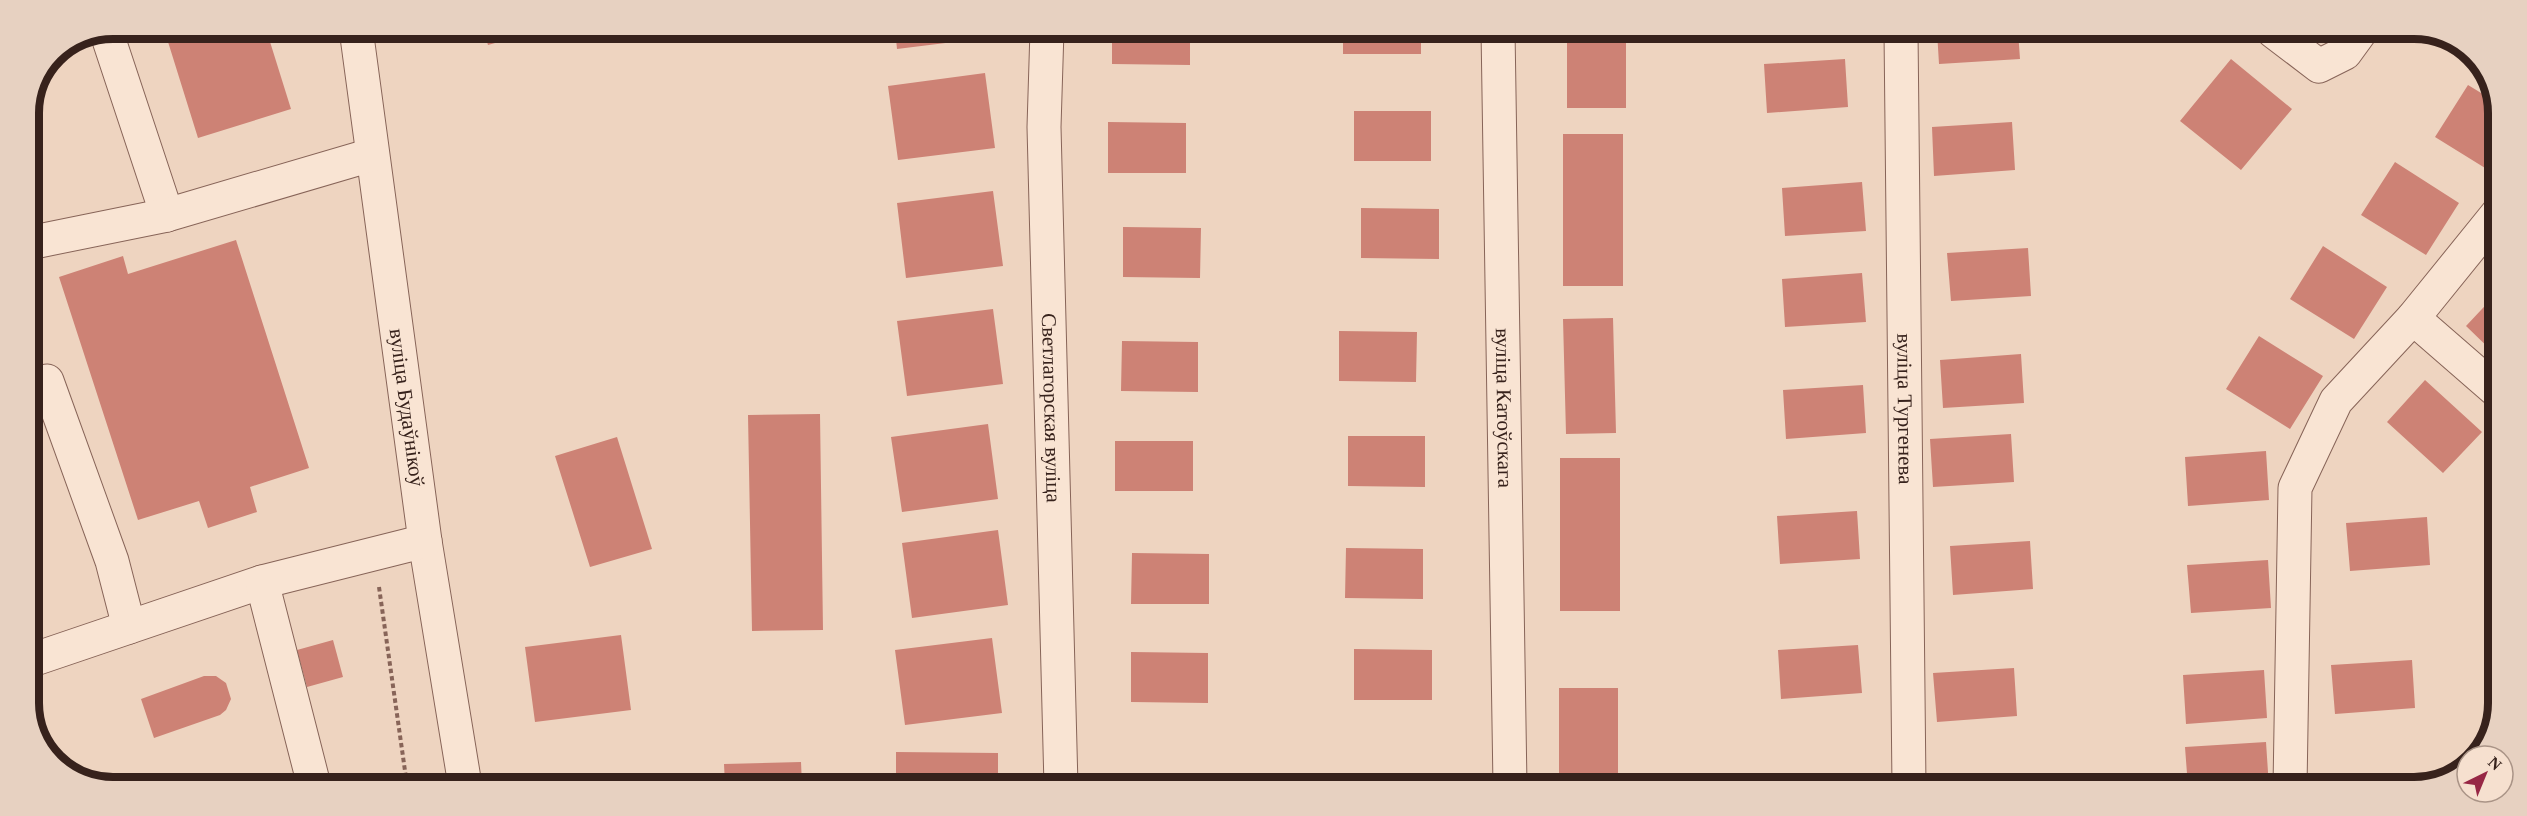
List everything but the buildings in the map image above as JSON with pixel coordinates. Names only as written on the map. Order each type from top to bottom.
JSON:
[{"type":"street","points":[[109,39],[167,215]]},
{"type":"street","name":"вуліца Будаўнікоў","points":[[357,39],[371,155],[425,540],[464,777]]},
{"type":"street","name":"Светлагорская вуліца","points":[[1047,39],[1044,127],[1061,777]]},
{"type":"street","name":"вуліца Катоўскага","points":[[1498,39],[1510,777]]},
{"type":"street","name":"вуліца Тургенева","points":[[1901,39],[1909,777]]},
{"type":"street","points":[[2284,39],[2319,66],[2344,53],[2355,39]]},
{"type":"street","points":[[39,241],[167,215],[371,155]]},
{"type":"street","points":[[2290,777],[2295,488],[2336,400],[2413,318],[2488,225]]},
{"type":"street","points":[[2413,318],[2488,383]]},
{"type":"street","points":[[47,381],[112,561],[129,627]]},
{"type":"street","points":[[39,658],[262,582],[425,540]]},
{"type":"street","points":[[262,582],[312,777]]},
{"type":"path","points":[[374,554],[406,777]]}]
